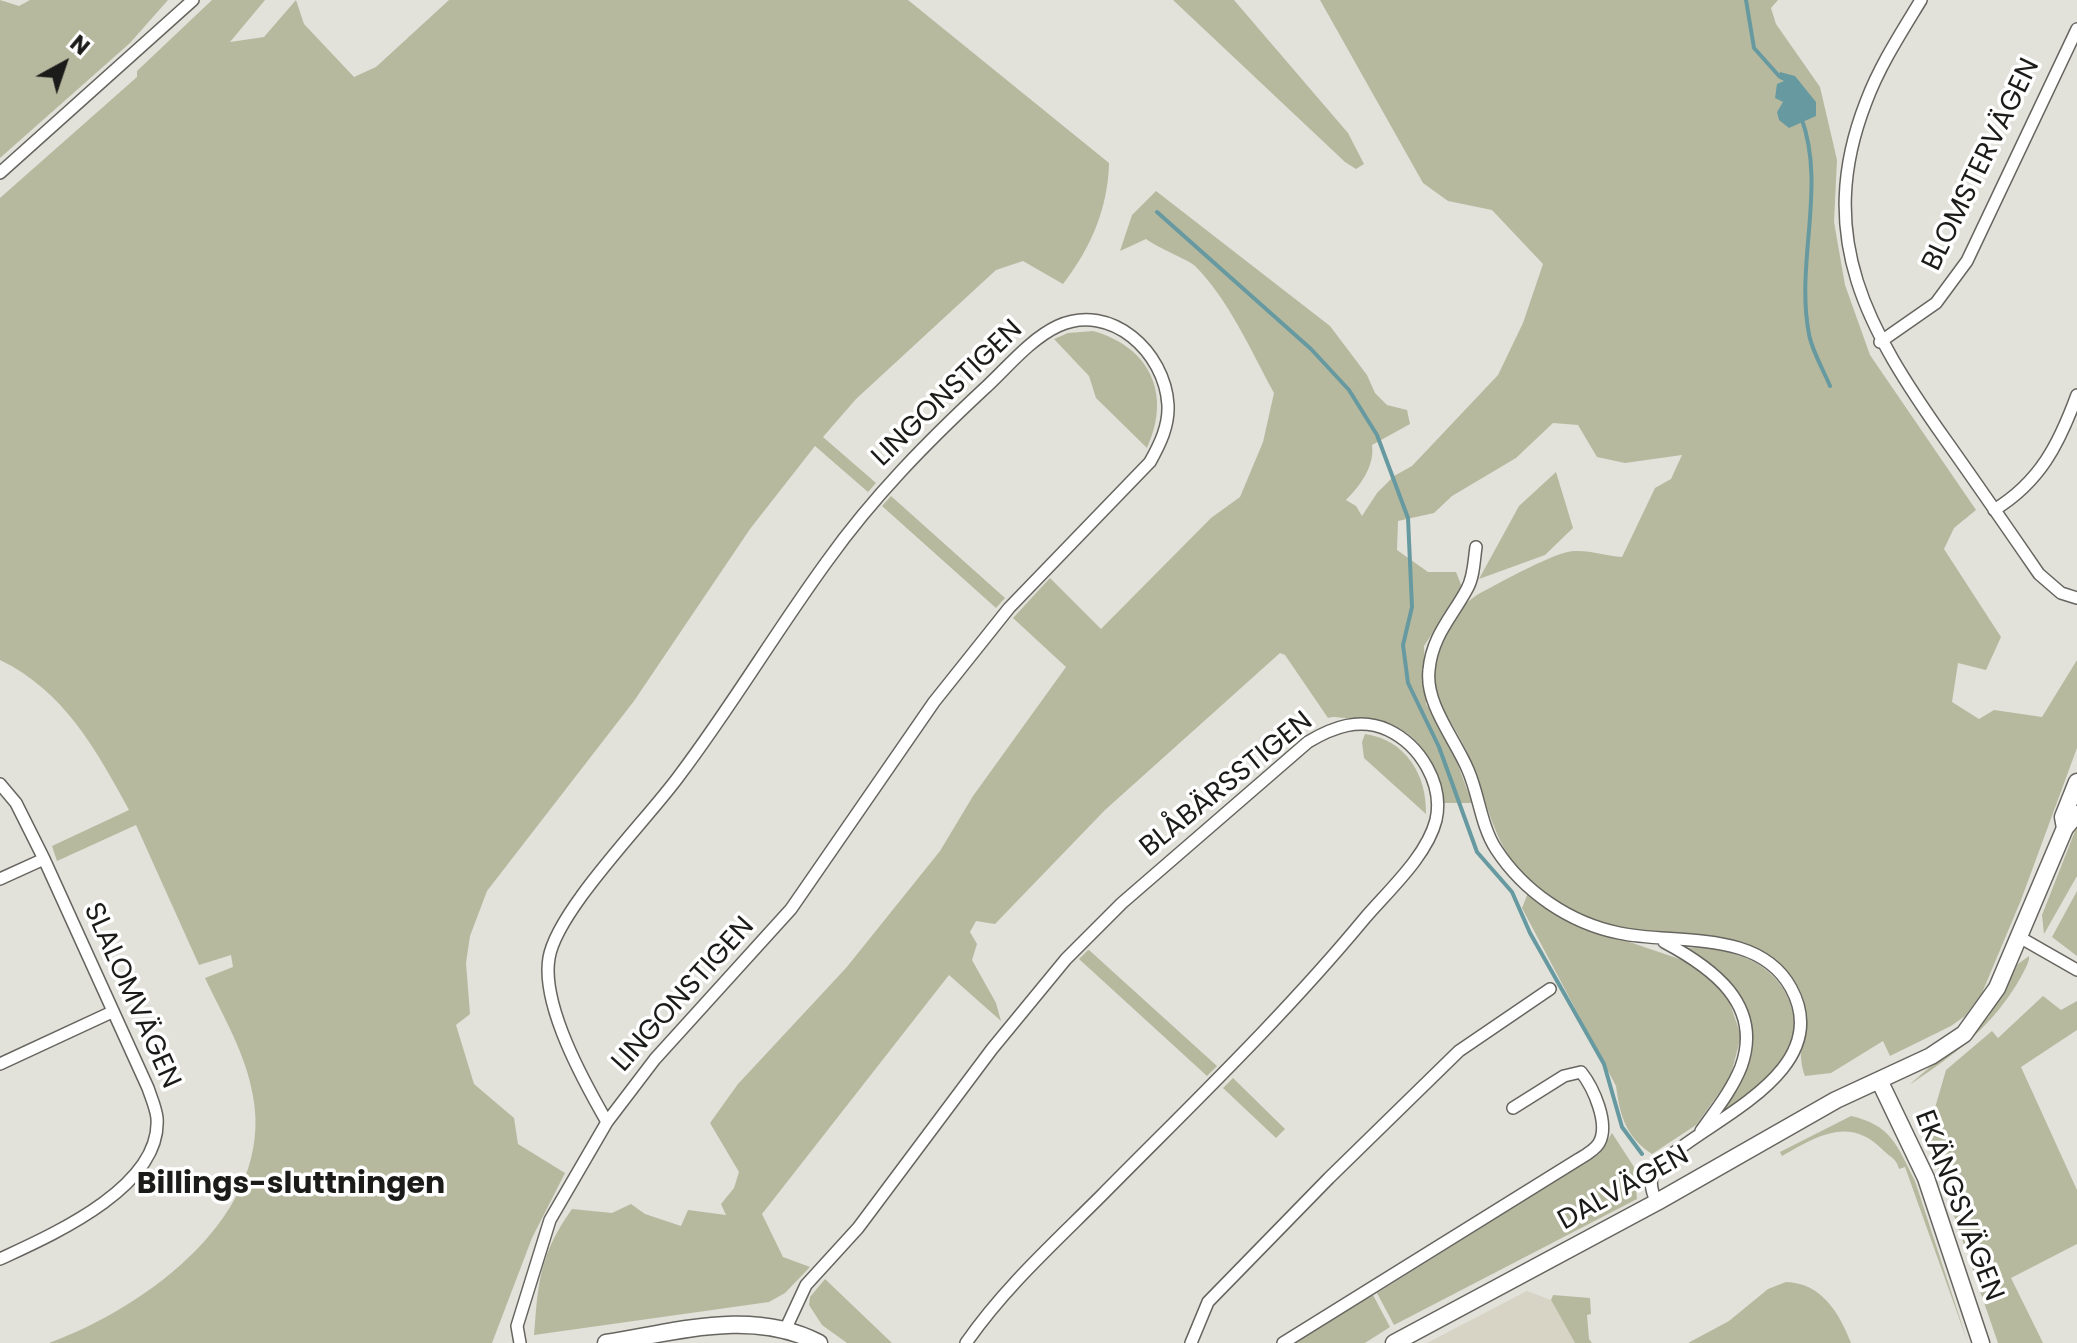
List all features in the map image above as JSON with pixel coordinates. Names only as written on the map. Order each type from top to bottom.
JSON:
[{"type":"street","points":[[0,173],[193,0]]},
{"type":"street","points":[[1921,0],[1882,66],[1865,105],[1847,180],[1852,264],[1864,306],[1880,342],[2039,574],[2061,593],[2077,598]]},
{"type":"street","name":"BLOMSTERVÄGEN","points":[[1880,342],[1936,303],[1967,261],[2077,29]]},
{"type":"street","name":"LINGONSTIGEN","points":[[520,1343],[517,1326],[550,1220],[607,1122],[655,1059],[791,909],[934,702],[1001,617],[1150,462],[1164,432],[1166,392],[1148,351],[1124,331],[1085,320],[1052,329],[903,469],[829,558],[674,784],[563,921],[548,961],[549,994],[607,1122]]},
{"type":"street","points":[[1994,510],[2020,492],[2048,461],[2077,395]]},
{"type":"street","points":[[1476,547],[1469,586],[1438,632],[1428,673],[1431,697],[1458,747],[1496,849],[1533,891],[1574,919],[1616,933],[1660,940],[1698,940],[1730,946],[1759,957],[1789,984],[1800,1016],[1794,1054],[1775,1078],[1742,1108],[1699,1134],[1662,1162],[1653,1174],[1652,1190],[1657,1202]]},
{"type":"street","name":"BLÅBÄRSSTIGEN","points":[[786,1328],[806,1285],[858,1228],[992,1049],[1089,935],[1308,742],[1338,726],[1381,727],[1395,734],[1420,756],[1435,787],[1436,820],[1424,845],[1271,1027],[1012,1286],[966,1343]]},
{"type":"street","points":[[2065,828],[2063,817],[2077,782]]},
{"type":"street","name":"SLALOMVÄGEN","points":[[0,784],[16,803],[44,859],[148,1088],[157,1118],[154,1143],[142,1167],[103,1201],[49,1236],[0,1259]]},
{"type":"street","points":[[1880,1082],[1964,1034],[1986,1007],[2021,938],[2065,828],[2077,814]]},
{"type":"street","points":[[0,879],[44,859]]},
{"type":"street","points":[[2021,938],[2077,970]]},
{"type":"street","points":[[1660,940],[1704,963],[1724,981],[1743,1018],[1746,1039],[1742,1065],[1699,1134]]},
{"type":"street","points":[[1191,1343],[1208,1302],[1329,1178],[1459,1051],[1550,989]]},
{"type":"street","points":[[0,1064],[112,1012]]},
{"type":"street","name":"DALVÄGEN","points":[[1283,1343],[1579,1159],[1598,1146],[1604,1131],[1592,1085],[1581,1072],[1564,1076],[1513,1108]]},
{"type":"street","name":"DALVÄGEN","points":[[1394,1343],[1657,1202],[1823,1107],[1880,1082]]},
{"type":"street","name":"EKÄNGSVÄGEN","points":[[1880,1082],[1926,1178],[1981,1343]]},
{"type":"street","points":[[606,1343],[739,1323],[786,1328],[819,1343]]},
{"type":"shaded area","points":[[1527,1291],[1551,1300],[1575,1343],[1427,1343]]},
{"type":"green space","points":[[0,0],[19,6],[30,0],[168,0],[130,43],[0,158]]},
{"type":"green space","points":[[212,0],[265,0],[230,42],[264,37],[296,0],[304,24],[354,77],[376,67],[449,0],[908,0],[1109,163],[1105,196],[1096,227],[1082,256],[1063,284],[1023,261],[996,270],[856,399],[823,437],[876,483],[868,492],[815,446],[750,529],[634,701],[487,891],[470,936],[466,963],[470,1014],[456,1025],[474,1084],[514,1118],[518,1144],[565,1173],[532,1238],[492,1343],[49,1343],[125,1306],[162,1280],[196,1250],[224,1217],[244,1179],[255,1139],[250,1080],[205,978],[233,967],[231,955],[199,965],[136,825],[57,861],[52,846],[129,810],[91,744],[60,705],[23,673],[0,660],[0,198],[137,77],[137,71]]},
{"type":"green space","points":[[1173,0],[1234,0],[1348,133],[1364,164],[1356,169],[1345,162]]},
{"type":"green space","points":[[1320,0],[1778,0],[1771,8],[1776,24],[1820,87],[1837,160],[1834,222],[1845,285],[1870,355],[1976,510],[1954,528],[1944,549],[2001,637],[1986,670],[1958,663],[1952,702],[1979,719],[1994,710],[2042,717],[2077,660],[2077,748],[2021,900],[1982,993],[1965,1016],[1951,1026],[1890,1056],[1883,1041],[1831,1073],[1805,1076],[1801,1046],[1804,1007],[1794,980],[1780,965],[1757,950],[1732,941],[1597,923],[1546,895],[1526,878],[1512,860],[1492,822],[1466,750],[1436,691],[1435,662],[1444,632],[1474,597],[1555,556],[1586,551],[1622,557],[1655,488],[1671,479],[1682,455],[1625,463],[1597,457],[1578,425],[1553,423],[1516,458],[1452,496],[1434,513],[1398,521],[1397,550],[1428,572],[1456,572],[1462,587],[1424,646],[1426,704],[1450,743],[1472,803],[1443,803],[1425,753],[1418,743],[1397,727],[1373,720],[1328,718],[1285,655],[1280,653],[1105,810],[995,924],[976,921],[970,932],[977,944],[972,960],[996,1003],[1001,1021],[949,975],[762,1214],[783,1257],[810,1267],[785,1293],[769,1302],[534,1335],[542,1269],[553,1240],[572,1209],[612,1213],[631,1204],[645,1214],[681,1226],[688,1210],[726,1215],[721,1204],[734,1188],[739,1172],[710,1123],[738,1084],[846,968],[940,851],[973,796],[1066,667],[1013,618],[1050,578],[1101,629],[1211,518],[1240,497],[1263,442],[1274,393],[1229,310],[1195,266],[1146,239],[1120,251],[1132,215],[1156,191],[1330,326],[1367,375],[1375,393],[1387,405],[1407,410],[1410,424],[1372,445],[1369,468],[1346,500],[1356,506],[1362,516],[1377,493],[1394,476],[1412,466],[1498,375],[1523,323],[1543,264],[1492,210],[1448,201],[1423,183]]},
{"type":"green space","points":[[1093,331],[1129,348],[1151,375],[1157,409],[1147,448],[1096,398],[1089,376],[1054,339],[1068,333]]},
{"type":"green space","points":[[1556,472],[1573,528],[1545,555],[1479,579],[1519,506]]},
{"type":"green space","points":[[891,496],[1005,598],[996,608],[882,506]]},
{"type":"green space","points":[[1365,734],[1392,744],[1411,762],[1423,786],[1426,814],[1364,758],[1362,742]]},
{"type":"green space","points":[[2077,826],[2077,876],[2044,934],[2042,915]]},
{"type":"green space","points":[[2077,891],[2077,956],[2052,937]]},
{"type":"green space","points":[[1528,893],[1565,920],[1697,965],[1727,995],[1741,1036],[1730,1078],[1696,1125],[1652,1154],[1630,1133],[1616,1086],[1522,908]]},
{"type":"green space","points":[[1702,947],[1739,955],[1764,968],[1784,991],[1794,1019],[1789,1049],[1774,1072],[1711,1123],[1747,1065],[1739,997],[1718,969],[1683,948]]},
{"type":"green space","points":[[1088,950],[1217,1066],[1207,1076],[1079,959]]},
{"type":"green space","points":[[2029,956],[2026,968],[2010,994],[1986,1025],[1958,1050],[1909,1085],[1988,1017],[2018,964]]},
{"type":"green space","points":[[2043,996],[2061,1010],[2077,1001],[2077,1030],[2021,1067],[2077,1190],[2077,1244],[2011,1278],[2043,1343],[1998,1343],[1934,1158],[1928,1132],[1946,1070],[1992,1031],[1998,1038]]},
{"type":"green space","points":[[1233,1078],[1285,1129],[1276,1138],[1223,1088]]},
{"type":"green space","points":[[1851,1116],[1884,1131],[1903,1157],[1915,1181],[1968,1343],[1905,1167],[1899,1169],[1895,1160],[1871,1140],[1846,1131],[1821,1136],[1782,1156],[1780,1152]]},
{"type":"green space","points":[[1612,1133],[1634,1167],[1637,1199],[1394,1325],[1377,1293],[1599,1154]]},
{"type":"green space","points":[[825,1279],[892,1343],[847,1343],[822,1325],[809,1305],[810,1297]]},
{"type":"green space","points":[[1786,1282],[1809,1288],[1827,1301],[1851,1343],[1688,1343],[1729,1321],[1768,1289]]},
{"type":"green space","points":[[1373,1295],[1390,1327],[1365,1343],[1294,1343]]},
{"type":"green space","points":[[1553,1295],[1590,1298],[1591,1314],[1587,1315],[1592,1343],[1575,1343],[1551,1300]]},
{"type":"water","points":[[1780,72],[1795,76],[1816,102],[1816,116],[1789,128],[1779,120],[1777,112],[1783,102],[1775,98],[1777,84],[1784,81],[1778,78]]},
{"type":"waterway","points":[[1746,0],[1754,48],[1779,76]]},
{"type":"waterway","points":[[1801,117],[1811,170],[1806,307],[1810,340],[1830,386]]},
{"type":"waterway","points":[[1157,212],[1311,349],[1349,390],[1377,435],[1408,518],[1412,607],[1403,645],[1408,683],[1439,747],[1477,852],[1512,892],[1530,933],[1604,1064],[1622,1127],[1642,1154]]},
{"type":"district","name":"Billings-sluttningen","points":[[291,1185]]}]
